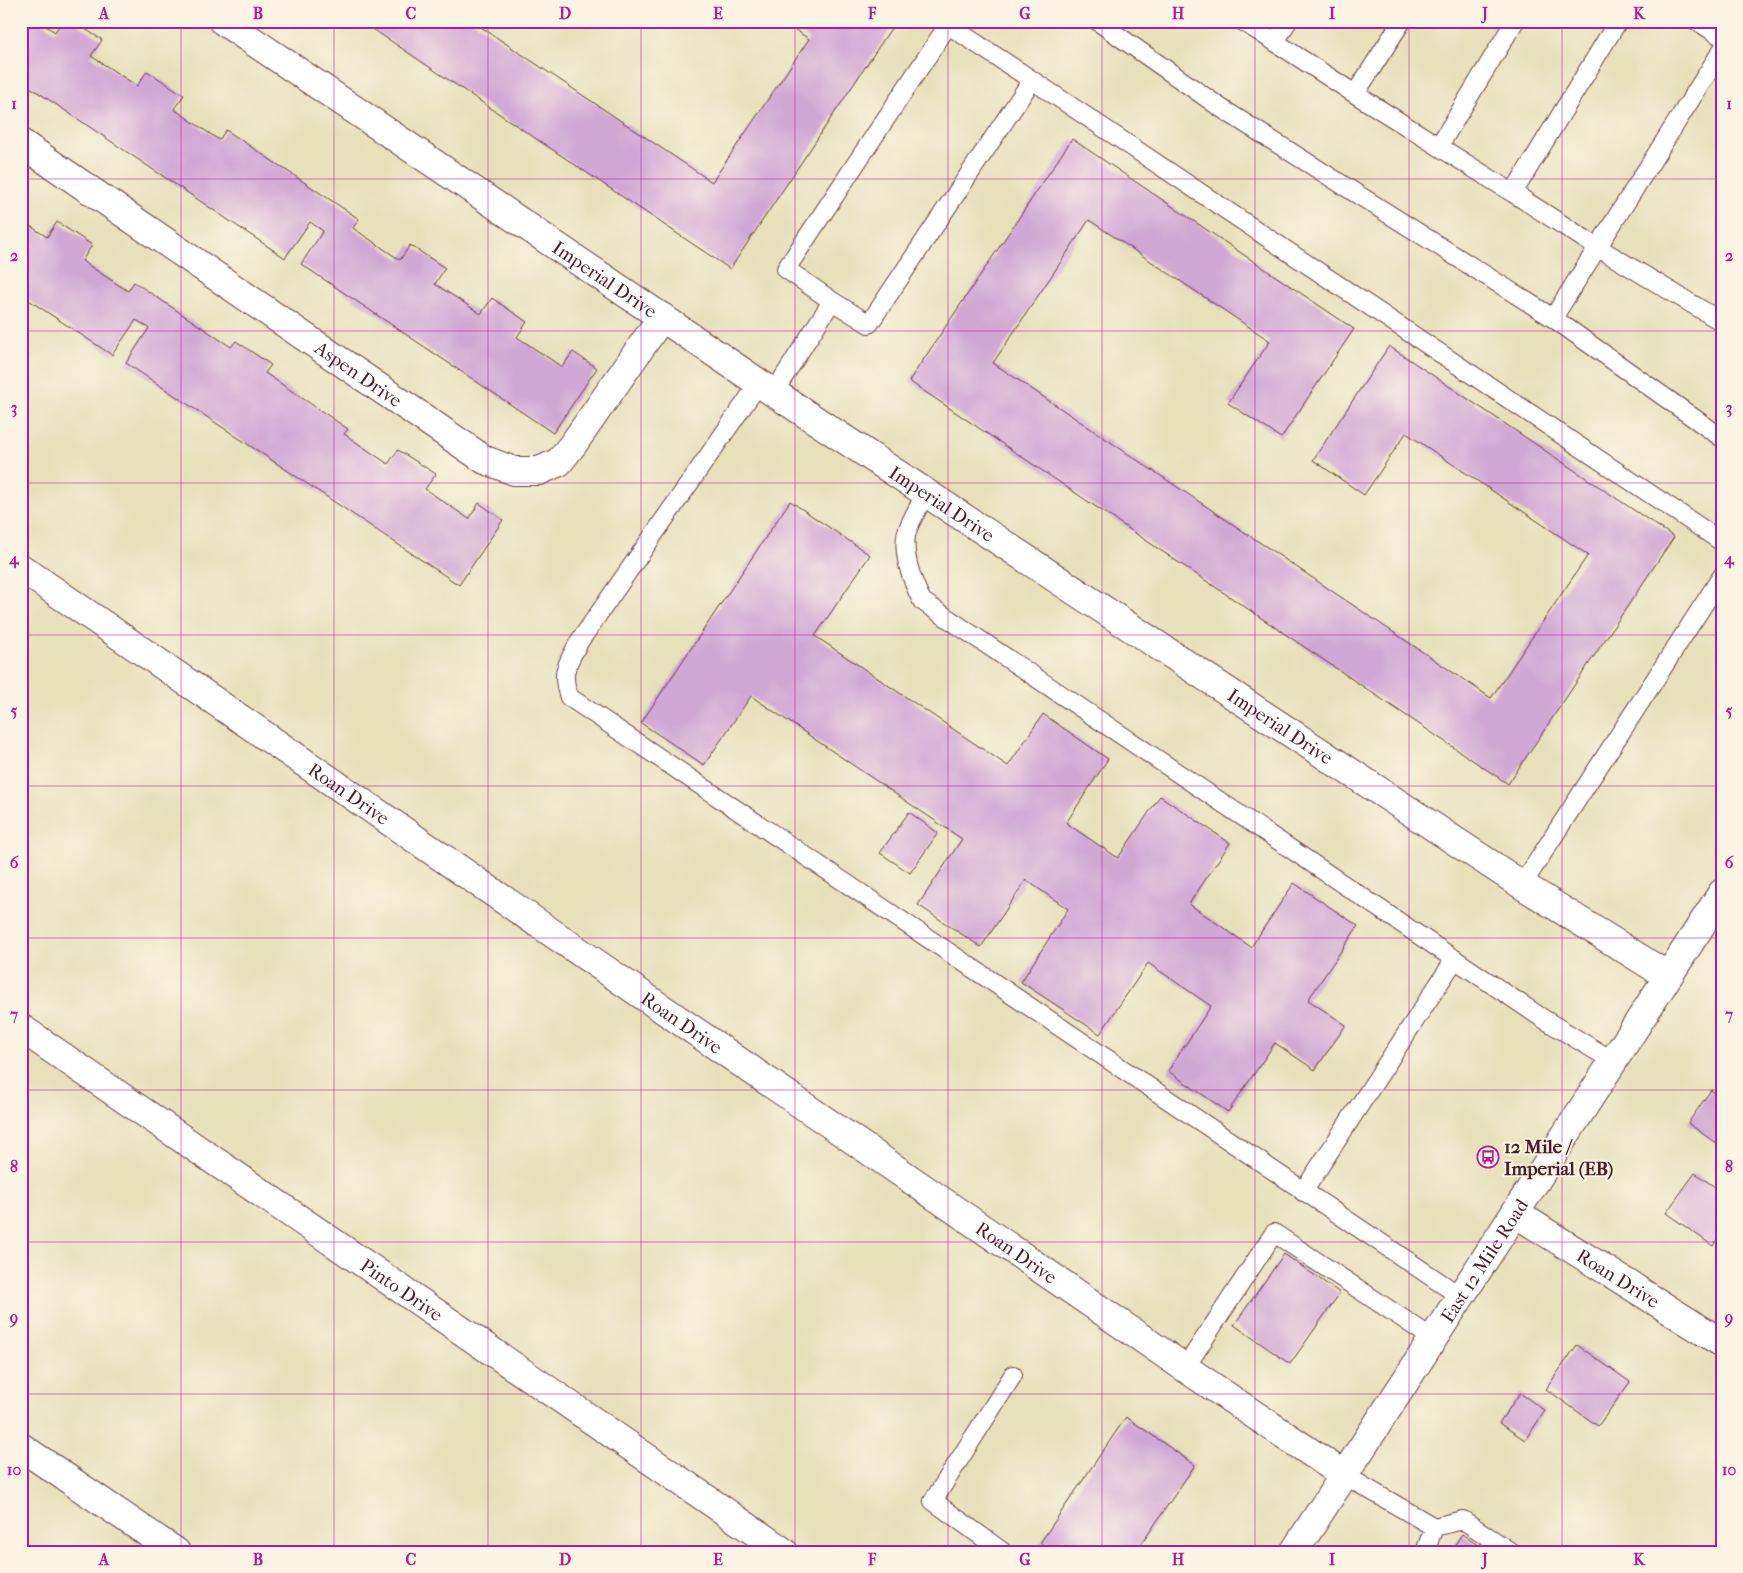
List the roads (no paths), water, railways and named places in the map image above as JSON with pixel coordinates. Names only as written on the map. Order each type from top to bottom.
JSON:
[{"type":"street","name":"Imperial Drive","points":[[223,21],[926,493],[1522,885],[1668,976]]},
{"type":"street","name":"Aspen Drive","points":[[21,143],[485,460],[514,471],[539,471],[559,462],[662,317]]},
{"type":"street","name":"Roan Drive","points":[[21,568],[1184,1368],[1344,1475]]},
{"type":"street","name":"East 12 Mile Road","points":[[1294,1552],[1722,893]]},
{"type":"street","name":"Pinto Drive","points":[[21,1028],[784,1552]]},
{"type":"street","name":"Roan Drive","points":[[1515,1213],[1722,1343]]},
{"type":"street","points":[[21,1447],[176,1552]]},
{"type":"lane","points":[[1097,21],[1221,108],[1553,318],[1722,438]]},
{"type":"lane","points":[[1242,21],[1597,247],[1722,322]]},
{"type":"lane","points":[[1275,42],[1288,21]]},
{"type":"lane","points":[[1355,94],[1402,21]]},
{"type":"lane","points":[[1439,146],[1515,21]]},
{"type":"lane","points":[[1513,192],[1618,21]]},
{"type":"lane","points":[[1697,21],[1722,37]]},
{"type":"lane","points":[[1032,80],[868,324],[786,269],[945,23],[1032,80],[1722,542]]},
{"type":"lane","points":[[1553,318],[1722,50]]},
{"type":"lane","points":[[832,301],[579,642],[565,669],[564,682],[569,696],[1460,1296]]},
{"type":"lane","points":[[926,493],[906,534],[907,560],[912,581],[922,600],[1542,1018],[1613,1062]]},
{"type":"lane","points":[[1522,885],[1722,576]]},
{"type":"lane","points":[[1303,1192],[1455,959]]},
{"type":"lane","points":[[1184,1368],[1274,1233],[1432,1338]]},
{"type":"lane","points":[[1003,1552],[933,1501],[1013,1375]]},
{"type":"lane","points":[[1344,1475],[1434,1527],[1463,1520],[1511,1552]]},
{"type":"lane","points":[[1425,1552],[1434,1527]]},
{"type":"place","name":"12 Mile / Imperial (EB)","points":[[1488,1157]]}]
